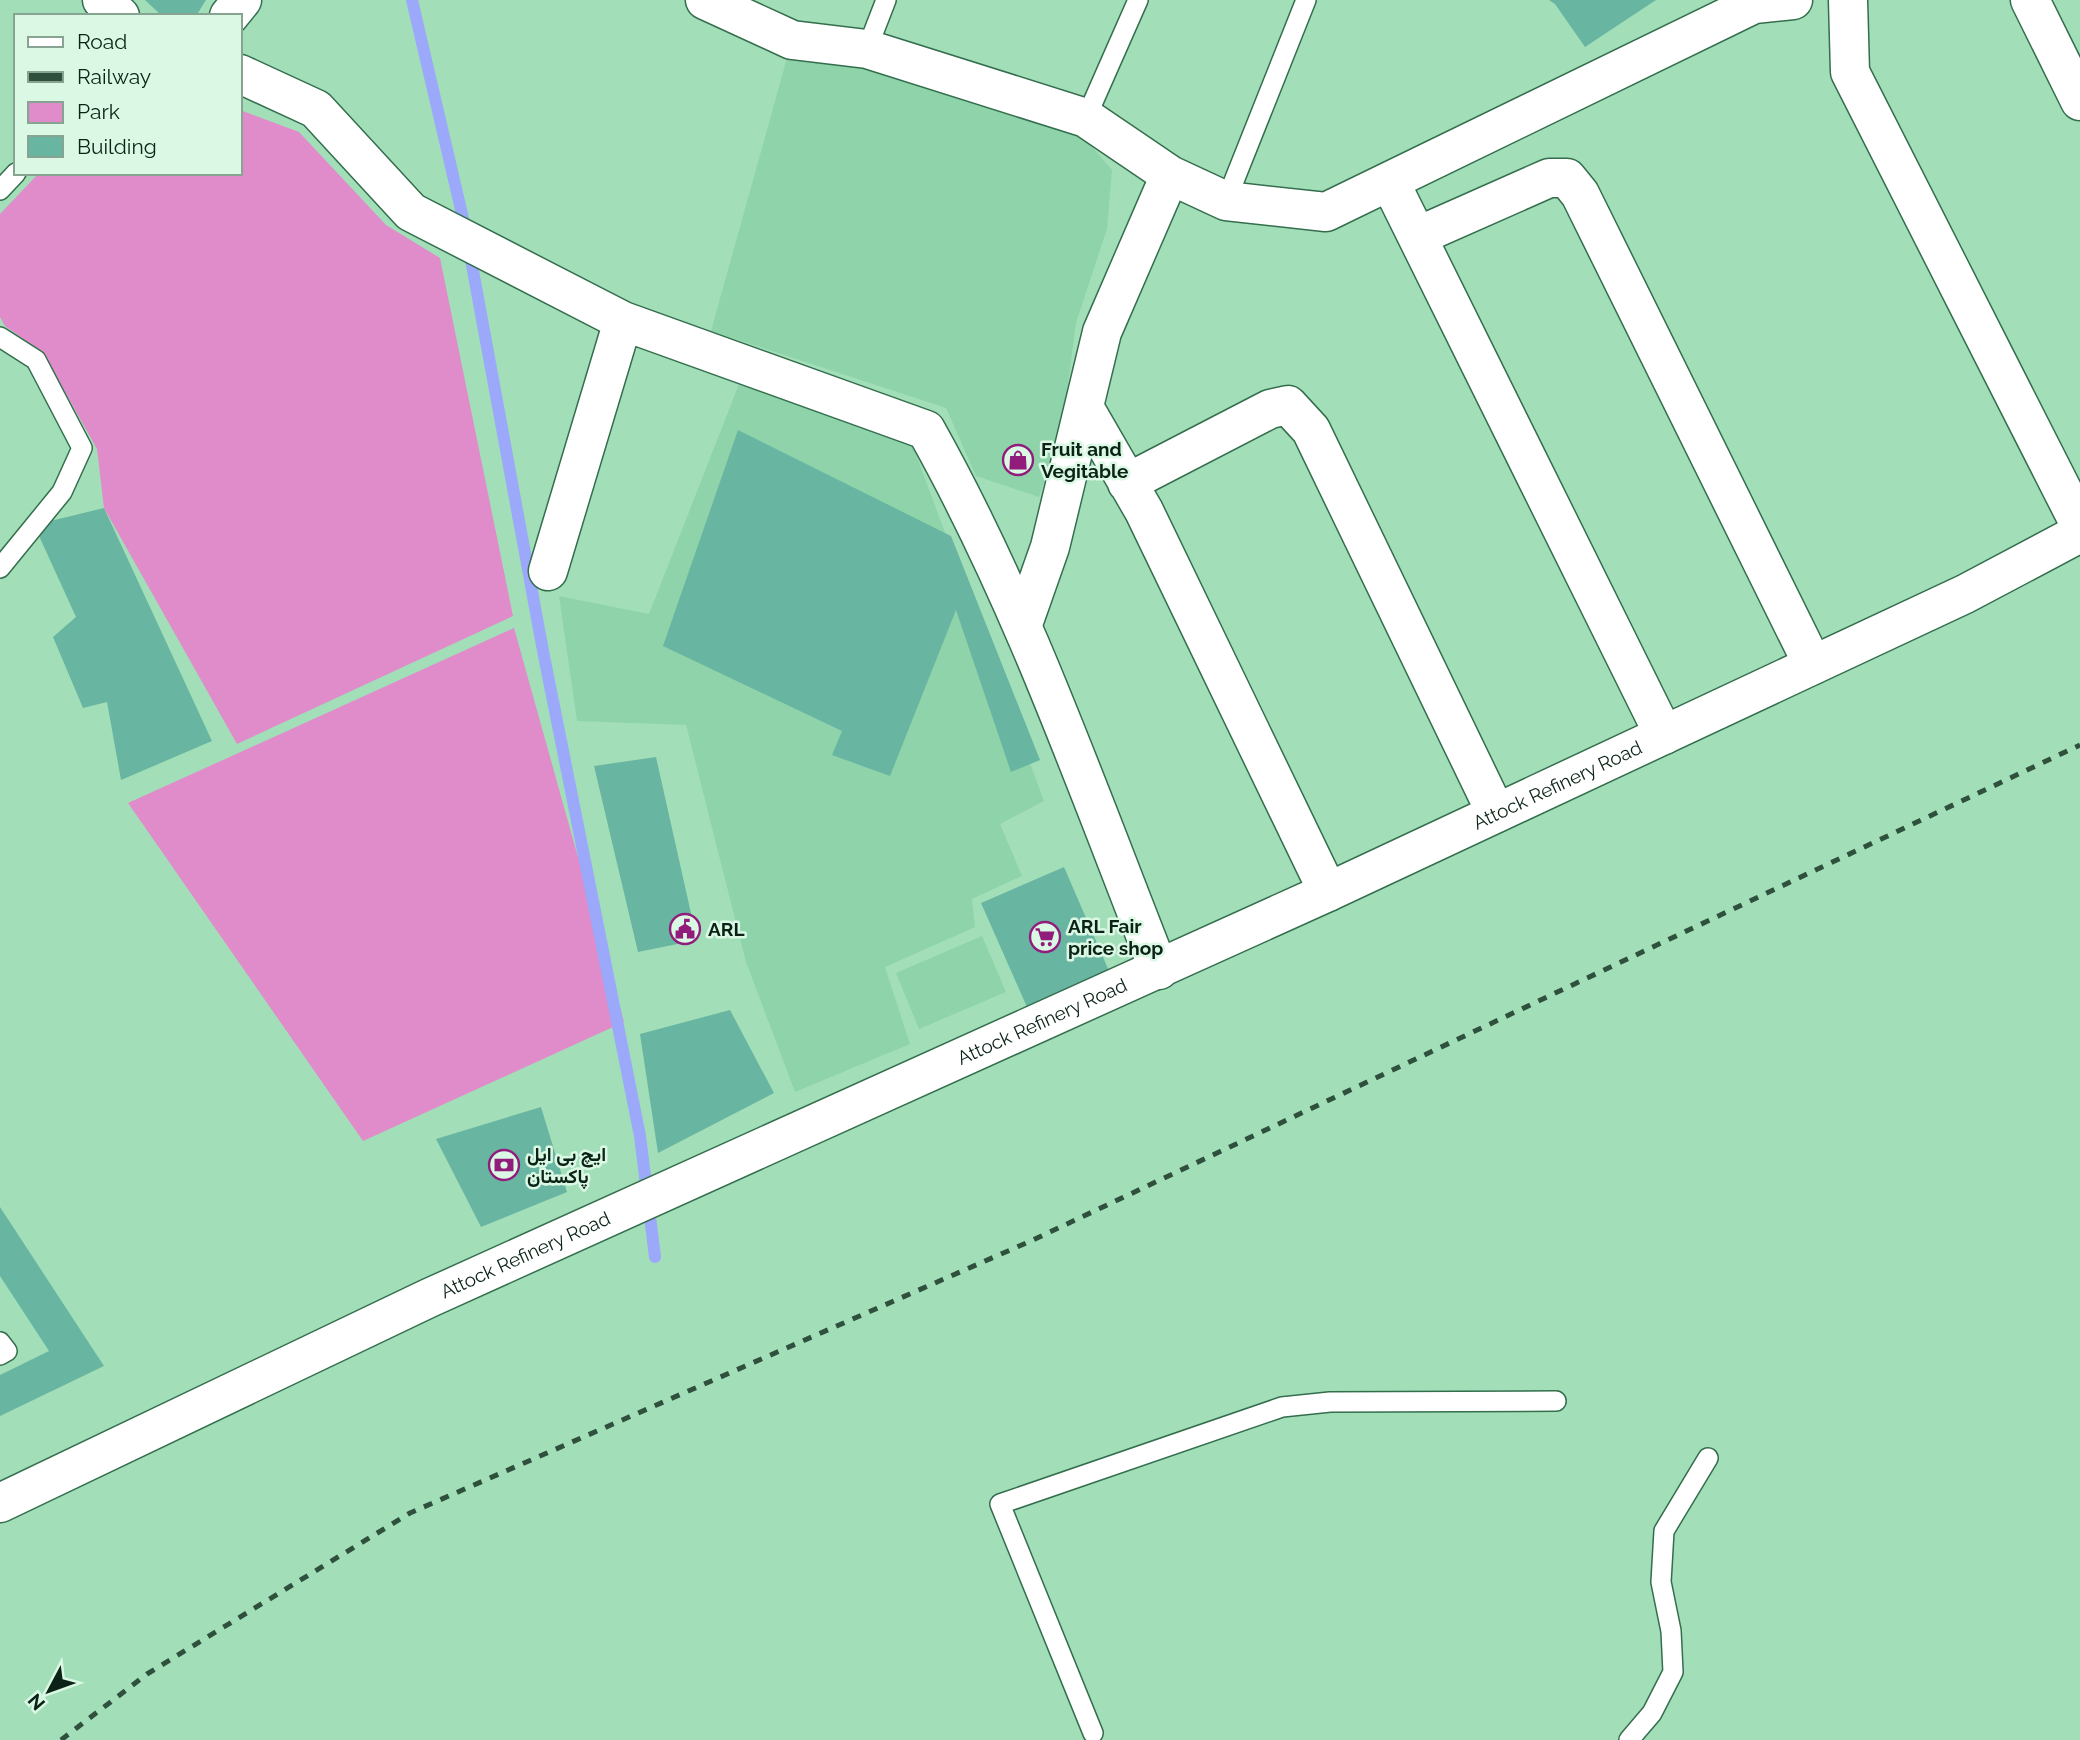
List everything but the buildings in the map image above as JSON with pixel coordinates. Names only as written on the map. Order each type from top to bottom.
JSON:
[{"type":"street","points":[[102,0],[118,14]]},
{"type":"street","points":[[231,14],[242,0]]},
{"type":"street","points":[[705,0],[792,40],[867,49],[1086,118],[1170,175],[1226,201],[1326,212],[1754,2],[1793,0]]},
{"type":"street","points":[[1849,0],[1850,72],[2080,525]]},
{"type":"street","points":[[2030,0],[2080,102]]},
{"type":"street","points":[[242,75],[316,109],[411,212],[431,223],[623,321],[926,430],[958,488],[1023,624],[1159,970]]},
{"type":"street","points":[[1023,624],[1050,547],[1102,332],[1170,175]]},
{"type":"street","points":[[1418,236],[1549,178],[1567,178],[1580,194],[1813,665]]},
{"type":"street","points":[[1390,182],[1664,735]]},
{"type":"street","points":[[548,571],[623,321]]},
{"type":"street","points":[[1127,483],[1270,409],[1287,405],[1311,430],[1496,813]]},
{"type":"street","points":[[1084,407],[1127,483],[1328,892]]},
{"type":"street","name":"Attock Refinery Road","points":[[0,1503],[429,1298],[1328,892],[1965,594],[2080,533]]},
{"type":"lane","points":[[867,49],[886,0]]},
{"type":"lane","points":[[1086,118],[1138,0]]},
{"type":"lane","points":[[1226,201],[1306,0]]},
{"type":"lane","points":[[0,190],[14,175]]},
{"type":"lane","points":[[0,337],[36,360],[82,448],[62,492],[0,568]]},
{"type":"lane","points":[[0,1342],[7,1351],[0,1355]]},
{"type":"lane","points":[[1093,1733],[1000,1504],[1282,1407],[1330,1402],[1556,1401]]},
{"type":"lane","points":[[1629,1740],[1652,1713],[1673,1672],[1671,1631],[1661,1582],[1664,1531],[1708,1458]]},
{"type":"shaded area","points":[[792,40],[1074,126],[1112,170],[1107,229],[1076,323],[1063,422],[1039,497],[976,476],[946,408],[711,331]]},
{"type":"shaded area","points":[[739,384],[913,446],[1044,801],[1000,824],[1022,876],[972,899],[975,927],[885,967],[910,1044],[795,1092],[746,962],[686,725],[577,721],[559,596],[649,614]]},
{"type":"shaded area","points":[[982,936],[1006,992],[919,1029],[896,973]]},
{"type":"green space","points":[[242,111],[299,132],[386,225],[440,258],[513,616],[237,744],[104,508],[97,449],[43,353],[5,326],[0,317],[0,214],[37,175],[242,175]]},
{"type":"green space","points":[[514,628],[624,1022],[363,1141],[128,803]]},
{"type":"waterway","points":[[412,0],[466,231]]},
{"type":"waterway","points":[[469,249],[543,651],[640,1136],[655,1257]]},
{"type":"railway","points":[[61,1740],[147,1674],[410,1513],[1033,1240],[2080,745]]},
{"type":"place","name":"Fruit and Vegitable","points":[[1018,460]]},
{"type":"place","name":"ARL","points":[[685,929]]},
{"type":"place","name":"ARL Fair price shop","points":[[1045,937]]},
{"type":"place","name":"ایچ بی ایل پاکستان","points":[[504,1165]]}]
